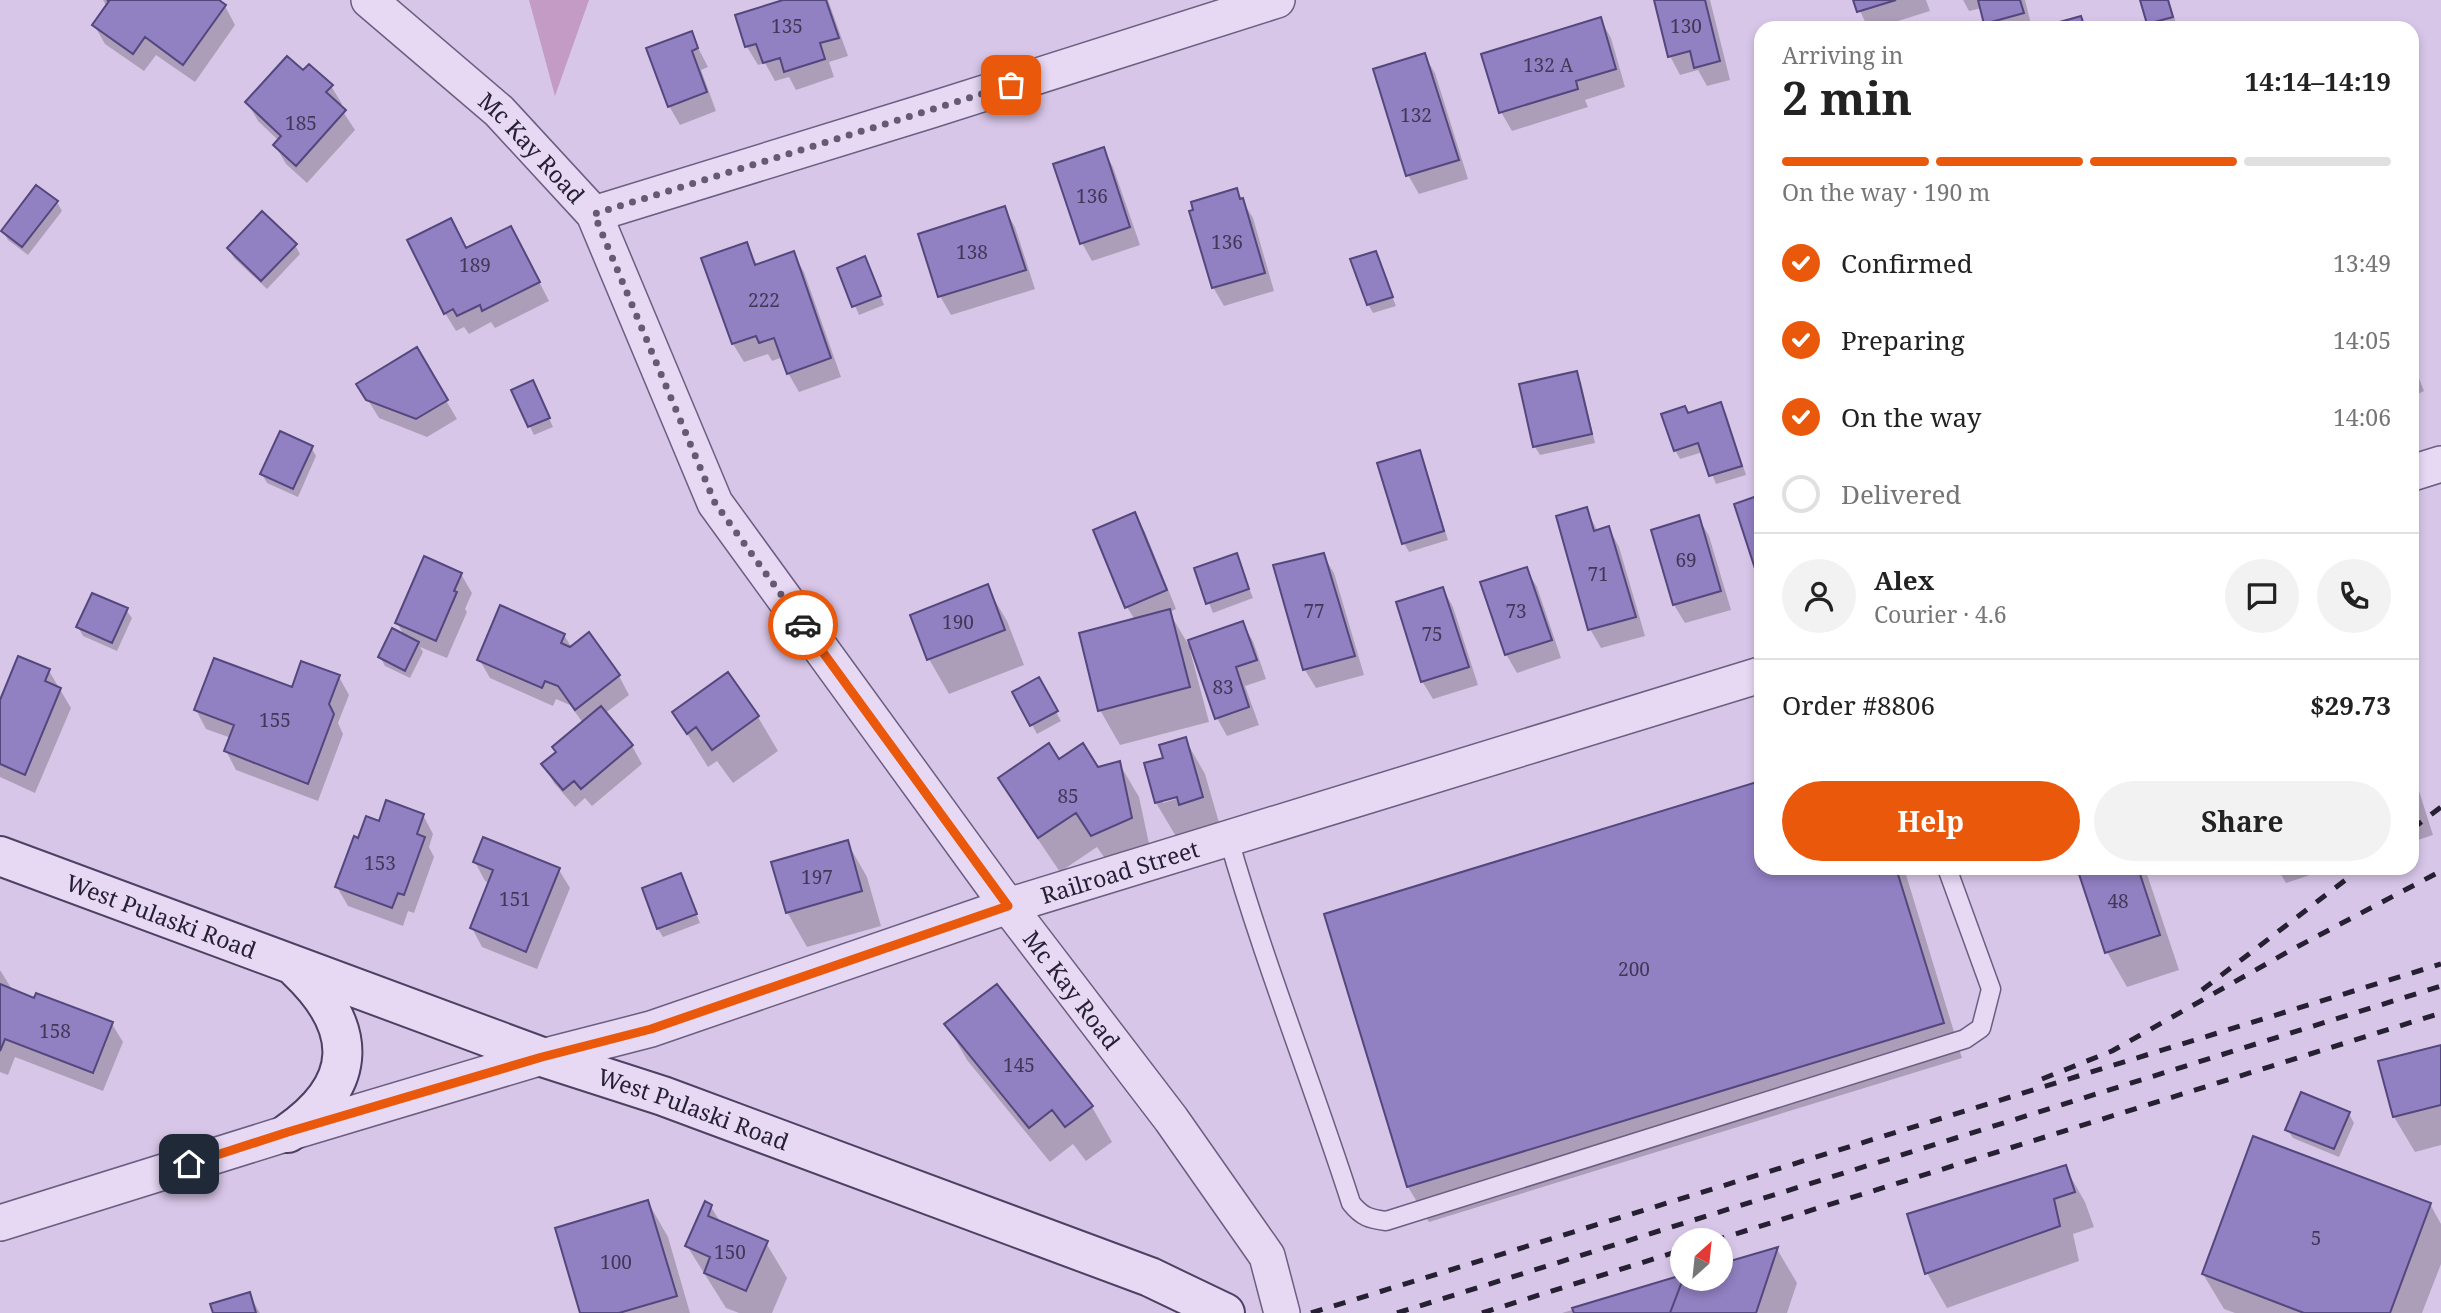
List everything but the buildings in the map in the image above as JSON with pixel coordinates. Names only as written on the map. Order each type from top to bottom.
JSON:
[{"type":"main road","name":"West Pulaski Road","points":[[0,856],[542,1057],[663,1096],[1150,1277],[1225,1313]]},
{"type":"main road","points":[[288,1132],[312,1116],[327,1097],[344,1057],[340,1030],[327,1001],[293,965]]},
{"type":"street","name":"Mc Kay Road","points":[[369,0],[499,111],[594,214],[715,503],[1008,906],[1171,1119],[1267,1256],[1282,1313]]},
{"type":"street","points":[[594,214],[1277,0]]},
{"type":"street","points":[[2419,471],[2441,464]]},
{"type":"street","name":"Railroad Street","points":[[0,1223],[288,1132],[542,1057],[651,1029],[1008,906],[1754,677]]},
{"type":"lane","points":[[1229,839],[1246,897],[1320,1105],[1351,1203],[1360,1214],[1370,1219],[1386,1221],[1965,1039],[1981,1028],[1991,989],[1950,875]]},
{"type":"shaded area","points":[[529,0],[589,0],[555,96]]},
{"type":"railway","points":[[2419,824],[2441,807]]},
{"type":"railway","points":[[2042,1079],[2112,1051],[2291,950],[2441,871]]},
{"type":"railway","points":[[2202,990],[2352,875]]},
{"type":"railway","points":[[1311,1313],[2441,964]]},
{"type":"railway","points":[[1397,1313],[2441,986]]},
{"type":"railway","points":[[1733,1235],[2441,1013]]},
{"type":"railway","points":[[1482,1313],[1670,1254]]},
{"type":"way so far","points":[[803,625],[715,503],[594,214],[1011,85]]},
{"type":"route","points":[[189,1164],[542,1057],[651,1029],[1008,906],[803,625]]}]
